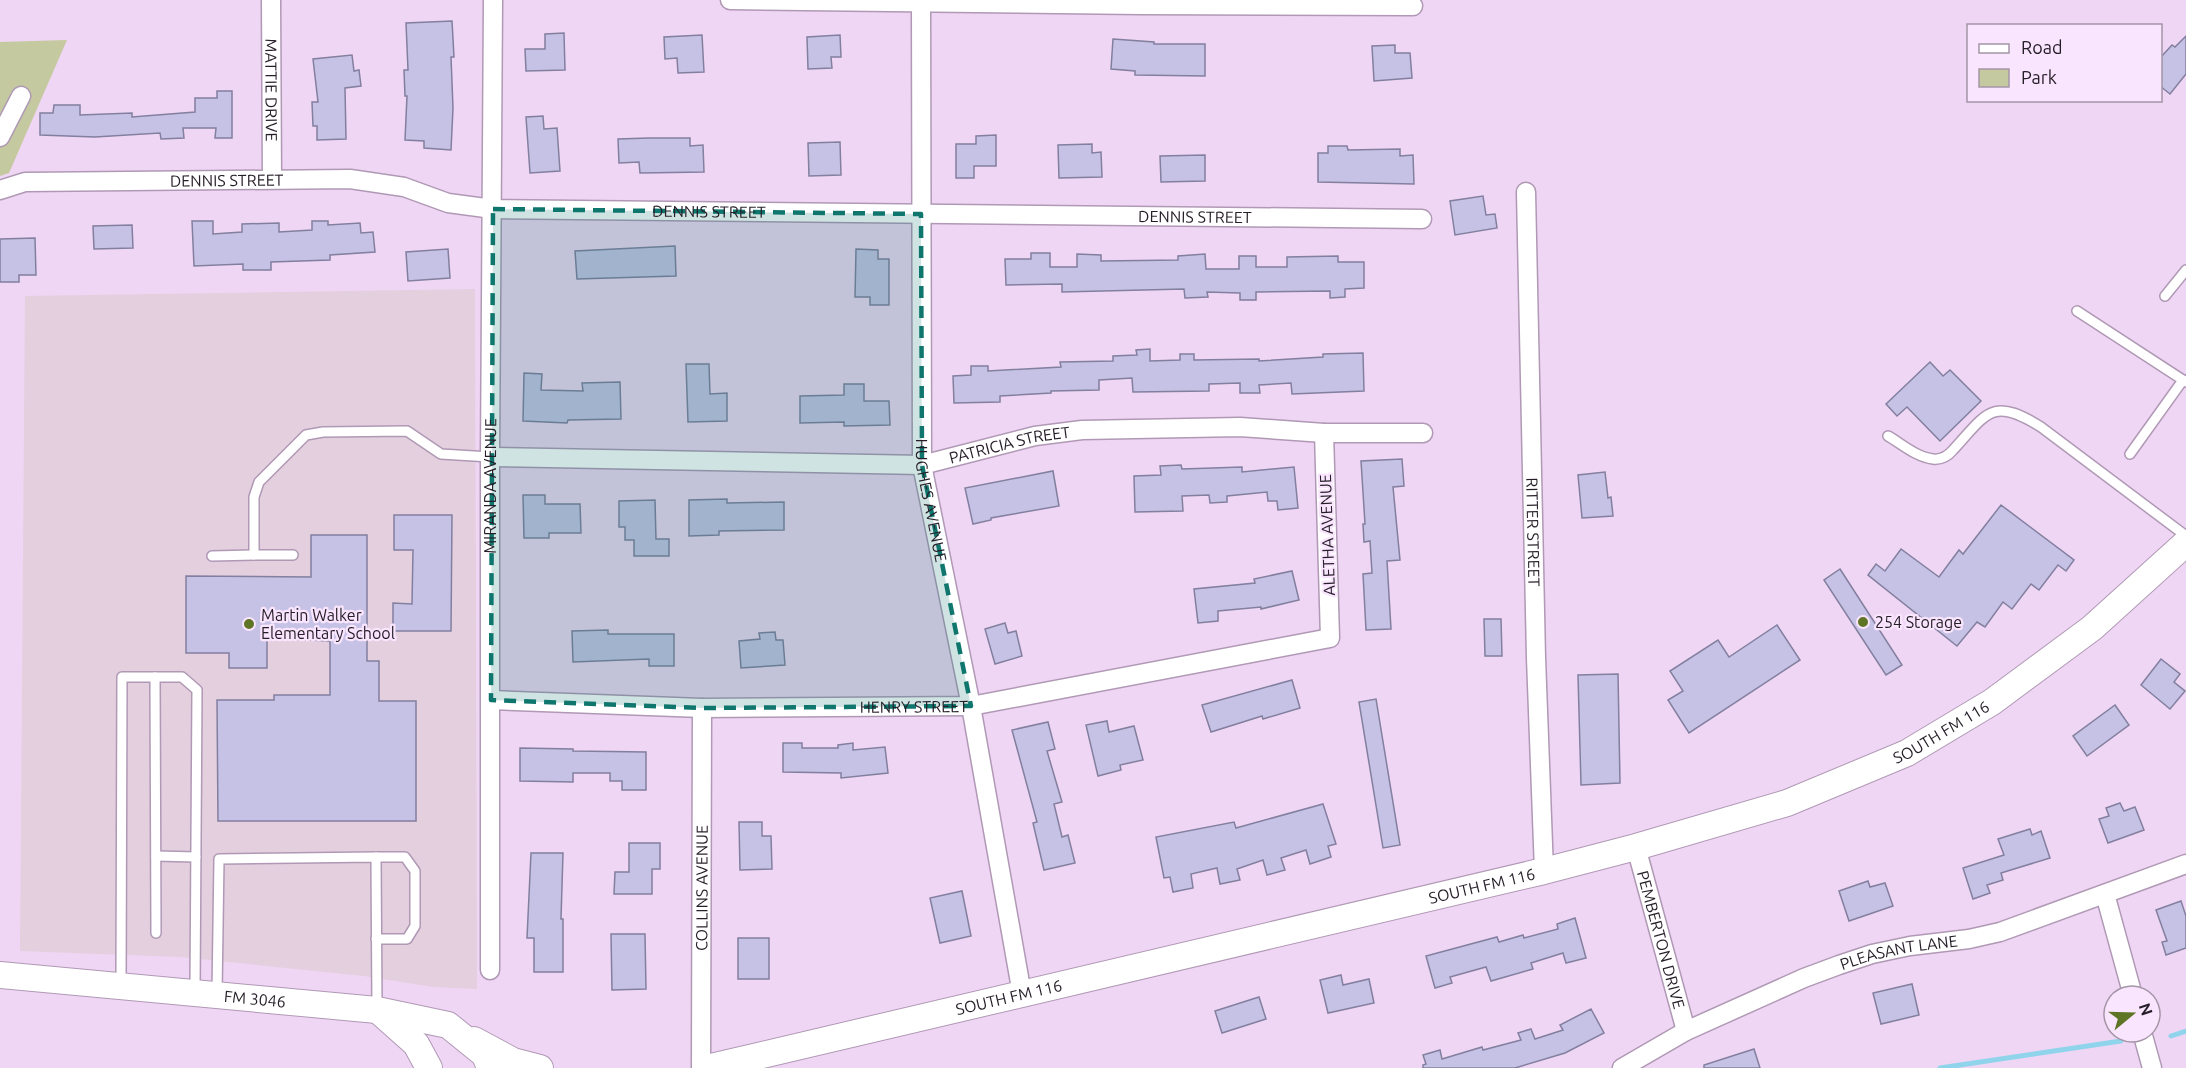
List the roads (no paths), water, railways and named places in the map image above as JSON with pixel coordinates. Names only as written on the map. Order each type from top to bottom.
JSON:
[{"type":"main road","name":"SOUTH FM 116","points":[[707,1068],[1544,871],[1787,803],[1907,753],[2002,696],[2092,628],[2184,546]]},
{"type":"main road","name":"FM 3046","points":[[0,975],[377,1010],[448,1024],[485,1055],[490,1068]]},
{"type":"main road","points":[[377,1010],[416,1044],[429,1068]]},
{"type":"main road","points":[[452,1028],[513,1061],[540,1068]]},
{"type":"street","name":"MATTIE DRIVE","points":[[271,0],[272,179]]},
{"type":"street","name":"MIRANDA AVENUE","points":[[490,970],[493,0]]},
{"type":"street","points":[[730,0],[1361,3],[1413,6]]},
{"type":"street","name":"HUGHES AVENUE","points":[[921,1],[922,465],[971,706],[1022,994]]},
{"type":"street","points":[[0,138],[21,96]]},
{"type":"street","name":"DENNIS STREET","points":[[0,190],[25,182],[350,179],[404,187],[448,203],[493,209],[1422,219]]},
{"type":"street","name":"RITTER STREET","points":[[1526,192],[1536,658],[1544,871]]},
{"type":"street","name":"PATRICIA STREET","points":[[490,457],[922,465],[1035,436],[1082,430],[1240,427],[1324,433],[1423,433]]},
{"type":"street","name":"ALETHA AVENUE","points":[[1324,433],[1330,638]]},
{"type":"street","name":"HENRY STREET","points":[[490,700],[702,708],[971,706],[1330,638]]},
{"type":"street","name":"COLLINS AVENUE","points":[[701,1068],[702,708]]},
{"type":"street","name":"PEMBERTON DRIVE","points":[[1635,847],[1686,1031]]},
{"type":"street","name":"PLEASANT LANE","points":[[1622,1068],[1686,1031],[1839,964],[1910,946],[1969,939],[2000,932],[2186,864]]},
{"type":"street","points":[[2105,894],[2130,984]]},
{"type":"street","points":[[2145,1044],[2152,1068]]},
{"type":"lane","points":[[2165,296],[2186,270]]},
{"type":"lane","points":[[2077,310],[2185,381],[2130,454]]},
{"type":"lane","points":[[1888,436],[1925,458],[1941,459],[1948,455],[1971,429],[1990,413],[2000,411],[2017,413],[2041,427],[2184,546]]},
{"type":"lane","points":[[254,555],[254,497],[259,482],[306,435],[323,432],[407,431],[441,454],[490,457]]},
{"type":"lane","points":[[212,556],[292,555]]},
{"type":"lane","points":[[121,986],[122,677],[182,677],[197,690],[196,856],[206,994]]},
{"type":"lane","points":[[155,677],[156,933]]},
{"type":"lane","points":[[156,856],[196,856]]},
{"type":"lane","points":[[376,857],[377,1010]]},
{"type":"lane","points":[[206,994],[219,859],[405,857],[415,871],[415,926],[407,939],[376,939]]},
{"type":"waterway","points":[[2171,1036],[2186,1031]]},
{"type":"waterway","points":[[1940,1068],[2102,1044]]},
{"type":"place","name":"254 Storage","points":[[1863,622]]},
{"type":"place","name":"Martin Walker Elementary School","points":[[249,624]]}]
